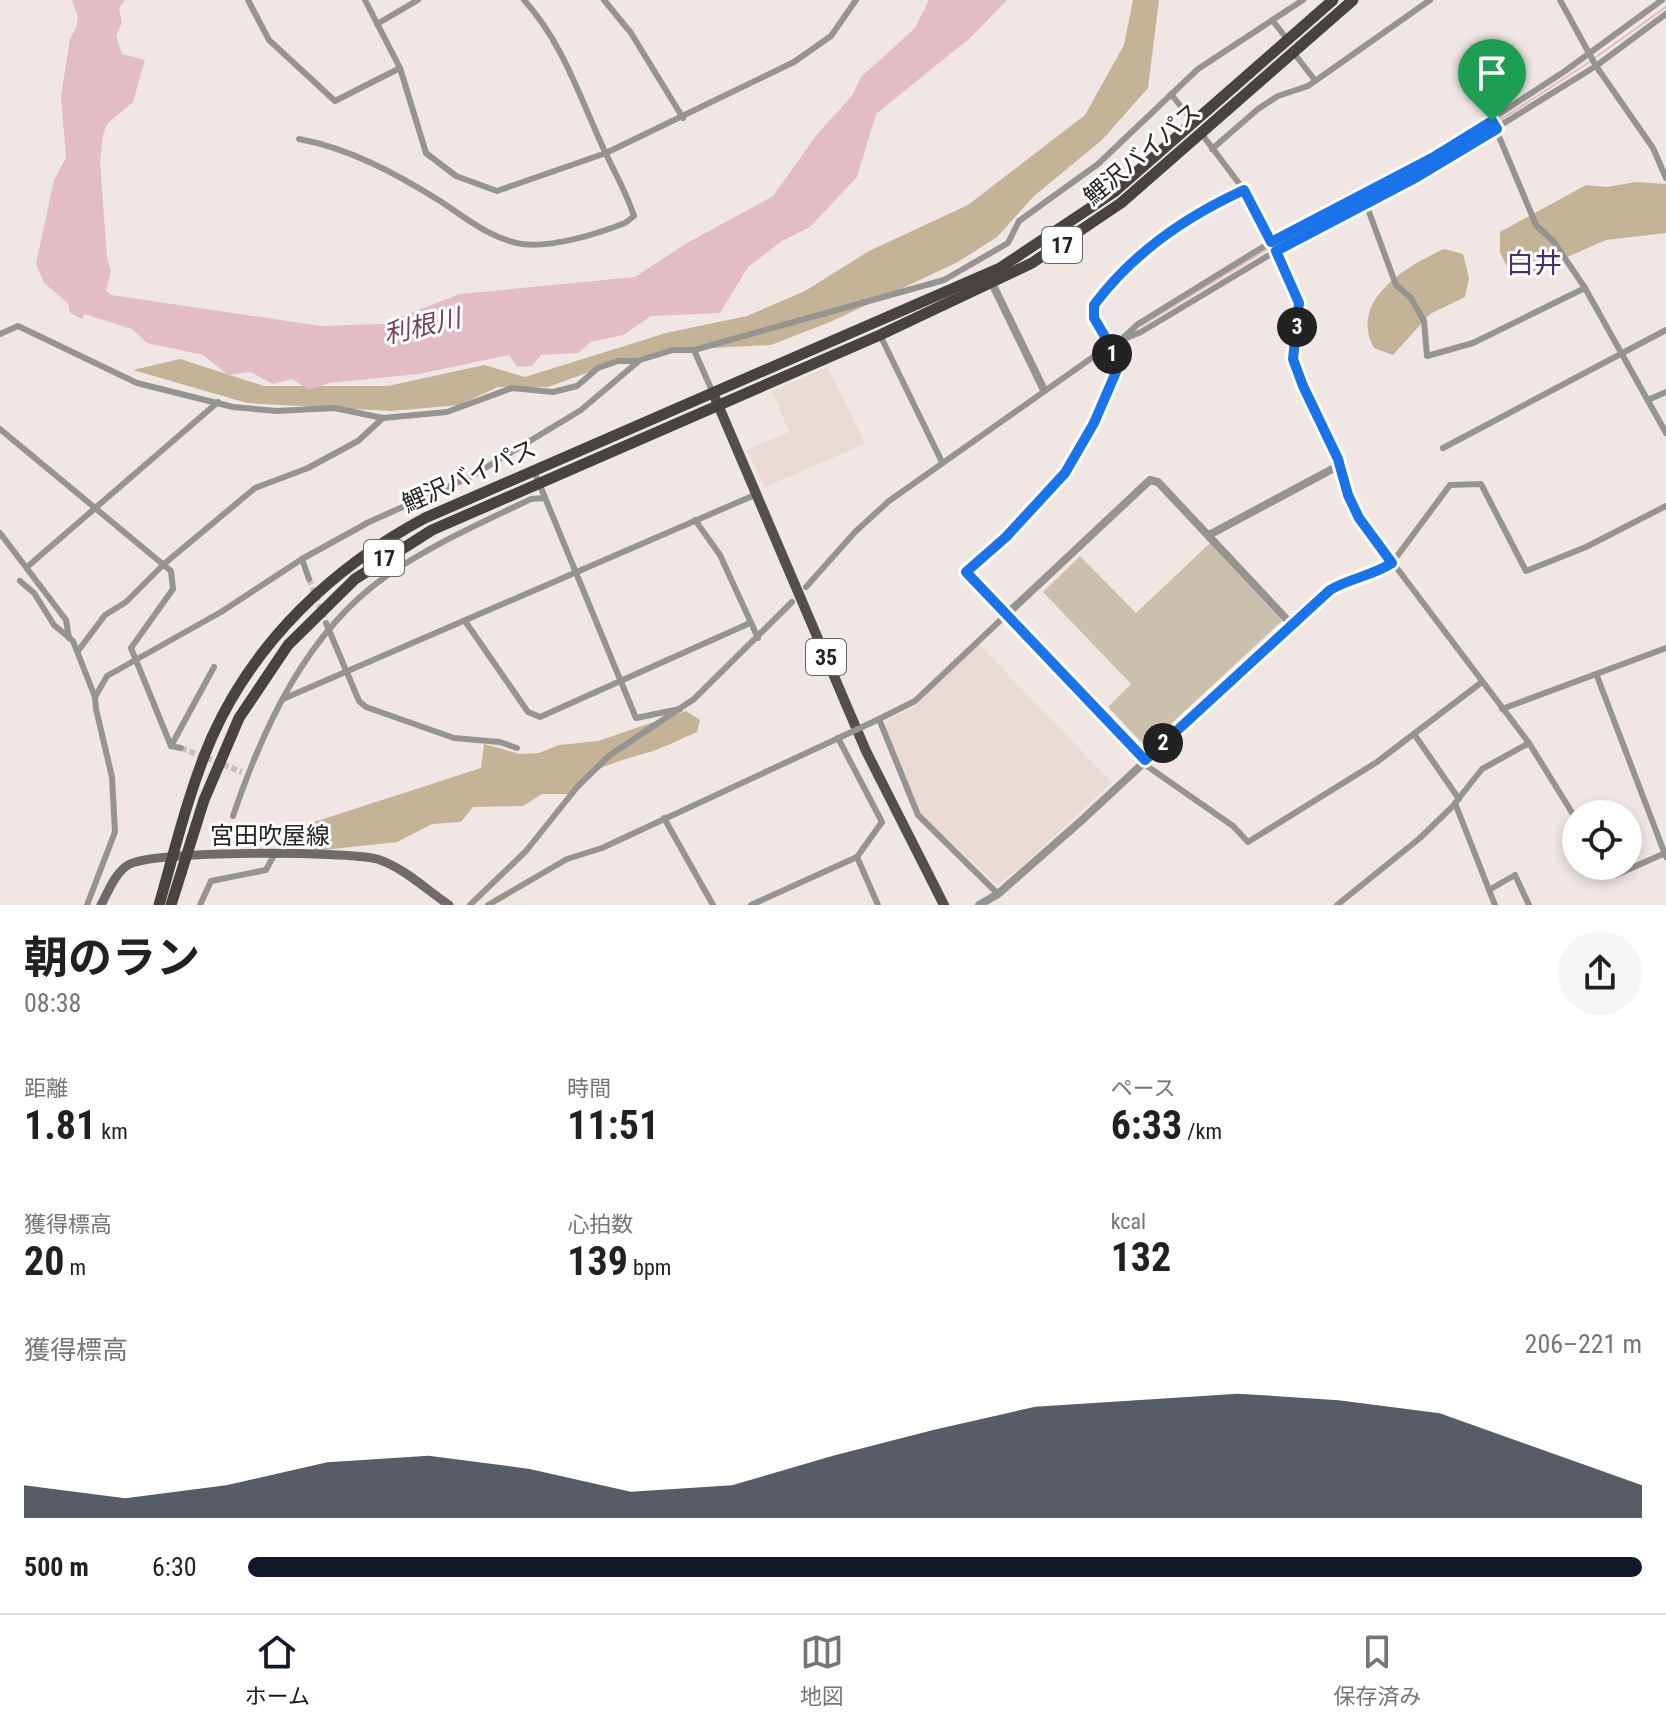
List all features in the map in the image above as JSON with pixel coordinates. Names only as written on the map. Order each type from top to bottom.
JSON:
[{"type":"highway","name":"鯉沢バイパス","points":[[1198,128],[1333,0]]},
{"type":"highway","name":"鯉沢バイパス","points":[[716,399],[880,335],[989,278],[1084,215],[1198,128],[1353,0]]},
{"type":"highway","name":"鯉沢バイパス","points":[[171,905],[179,856],[212,738],[241,682],[276,635],[334,579],[397,533],[536,477],[989,278]]},
{"type":"highway","name":"鯉沢バイパス","points":[[159,905],[179,856]]},
{"type":"main road","name":"35","points":[[716,399],[866,751],[944,905]]},
{"type":"main road","name":"宮田吹屋線","points":[[101,905],[127,865],[179,856],[274,855],[378,859],[449,905]]},
{"type":"street","points":[[248,0],[269,40],[335,101],[400,68]]},
{"type":"street","points":[[365,0],[400,68],[426,153],[456,176],[497,191],[606,153],[683,118],[814,49],[840,26],[856,0]]},
{"type":"street","points":[[377,24],[418,0]]},
{"type":"street","points":[[299,139],[333,148],[393,174],[478,227],[526,245],[588,234],[634,216],[578,85],[542,18],[524,0]]},
{"type":"street","points":[[604,0],[631,33],[683,118]]},
{"type":"street","points":[[0,334],[18,326],[137,383],[218,402],[277,411],[334,408],[383,418],[447,412],[512,388],[553,392],[577,386],[598,368],[618,361],[640,360],[673,350],[694,350],[955,274],[1008,243],[1019,221],[1098,164],[1198,69],[1303,0]]},
{"type":"street","points":[[1212,149],[1258,109],[1278,96],[1308,86],[1430,0]]},
{"type":"street","points":[[1560,0],[1593,60],[1653,148],[1666,178]]},
{"type":"street","points":[[1274,246],[1364,199],[1494,124],[1593,60],[1662,0]]},
{"type":"street","points":[[806,587],[855,532],[942,462],[1110,345],[1175,312],[1274,246],[1364,199],[1494,124],[1666,14]]},
{"type":"street","points":[[1272,20],[1288,40]]},
{"type":"street","points":[[1293,52],[1314,79]]},
{"type":"street","points":[[1171,94],[1244,190],[1274,246],[1299,303],[1293,359],[1338,459],[1359,518],[1529,743],[1564,800]]},
{"type":"street","points":[[1494,124],[1536,225],[1554,242],[1585,288],[1666,433]]},
{"type":"street","points":[[1244,190],[1183,221],[1133,262],[1100,296],[1093,312],[1110,345],[1116,372],[1094,423],[1065,473],[1006,537],[966,572],[1145,760],[1147,766],[1233,826],[1248,842],[1377,762],[1482,682]]},
{"type":"street","points":[[1364,199],[1396,285],[1411,298],[1424,321],[1427,356],[1473,343],[1585,288]]},
{"type":"street","points":[[989,278],[1044,390]]},
{"type":"street","points":[[1443,448],[1666,330]]},
{"type":"street","points":[[880,335],[942,462]]},
{"type":"street","points":[[694,350],[716,399]]},
{"type":"street","points":[[95,697],[107,676],[134,659],[221,612],[302,559],[369,522],[472,476],[581,410],[640,360]]},
{"type":"street","points":[[1648,400],[1666,392]]},
{"type":"street","points":[[27,567],[218,402]]},
{"type":"street","points":[[78,651],[105,615],[126,602],[164,564],[255,488],[308,468],[358,441],[383,418]]},
{"type":"street","points":[[0,429],[171,571],[173,589],[132,645],[134,659],[171,746]]},
{"type":"street","points":[[1209,535],[1338,466]]},
{"type":"street","points":[[536,477],[636,718],[683,708]]},
{"type":"street","points":[[488,905],[567,859],[602,848],[915,701],[1150,480],[1158,482],[1291,624]]},
{"type":"street","points":[[979,905],[998,894],[1330,590],[1344,582],[1374,575],[1392,563],[1450,485],[1481,484],[1526,571],[1586,547],[1666,506]]},
{"type":"street","points":[[283,699],[757,494]]},
{"type":"street","points":[[233,816],[244,774],[283,699],[298,671],[330,631],[382,579],[431,547],[531,499],[545,498]]},
{"type":"street","points":[[695,520],[720,555],[758,638]]},
{"type":"street","points":[[0,533],[66,620],[69,638]]},
{"type":"street","points":[[302,559],[309,579]]},
{"type":"street","points":[[20,581],[34,593],[54,625],[78,651],[95,697],[112,777],[115,832],[87,905]]},
{"type":"street","points":[[470,905],[526,851],[578,786],[610,755],[683,708],[792,602]]},
{"type":"street","points":[[465,621],[528,712],[540,717],[750,623]]},
{"type":"street","points":[[326,623],[359,701],[366,707],[454,738],[500,742],[517,748]]},
{"type":"street","points":[[1502,709],[1666,648]]},
{"type":"street","points":[[171,746],[214,667]]},
{"type":"street","points":[[1597,676],[1665,855],[1642,864]]},
{"type":"street","points":[[878,720],[918,815],[998,894]]},
{"type":"street","points":[[1414,734],[1457,801],[1495,905]]},
{"type":"street","points":[[751,905],[857,857],[882,822],[840,737]]},
{"type":"street","points":[[1337,905],[1420,838],[1457,801],[1482,769],[1529,743]]},
{"type":"street","points":[[171,746],[181,748]]},
{"type":"street","points":[[664,818],[713,905]]},
{"type":"street","points":[[200,905],[211,881],[266,870],[274,855]]},
{"type":"street","points":[[857,857],[878,905]]},
{"type":"street","points":[[1489,890],[1515,875],[1529,905]]},
{"type":"street","points":[[770,897],[774,905]]},
{"type":"shaded area","points":[[1133,0],[1159,0],[1148,88],[1102,140],[1034,196],[997,237],[958,262],[830,322],[771,345],[673,350],[614,363],[548,387],[498,387],[459,405],[391,411],[247,403],[133,370],[180,359],[264,386],[388,386],[484,365],[525,377],[666,333],[747,316],[805,291],[869,251],[968,205],[1085,115],[1124,45]]},
{"type":"shaded area","points":[[1636,182],[1666,184],[1666,233],[1606,240],[1524,276],[1510,273],[1500,252],[1500,232],[1586,185],[1607,187]]},
{"type":"shaded area","points":[[1444,249],[1463,254],[1469,278],[1465,297],[1430,314],[1393,355],[1374,348],[1368,331],[1369,315],[1375,301],[1398,275]]},
{"type":"shaded area","points":[[828,367],[865,444],[765,487],[747,450],[789,432],[772,391]]},
{"type":"shaded area","points":[[1210,543],[1282,621],[1146,747],[1108,707],[1131,684],[1043,592],[1080,556],[1136,613]]},
{"type":"shaded area","points":[[979,645],[1112,782],[1022,866],[997,885],[922,815],[907,786],[886,728],[889,719],[914,707]]},
{"type":"shaded area","points":[[686,711],[700,720],[697,732],[656,750],[605,766],[585,777],[568,794],[542,794],[523,806],[473,807],[461,822],[432,824],[397,842],[314,851],[314,822],[481,768],[484,744],[520,754],[539,753],[559,745],[598,741]]},
{"type":"water","name":"利根川","points":[[72,0],[125,0],[119,8],[122,23],[116,35],[122,54],[145,60],[133,102],[107,124],[103,135],[100,161],[107,258],[111,271],[106,290],[111,295],[321,326],[382,324],[460,294],[635,277],[687,243],[773,196],[818,133],[852,96],[861,77],[915,28],[929,0],[1007,0],[970,38],[876,114],[857,177],[810,227],[782,241],[748,267],[720,313],[651,316],[623,335],[591,342],[578,353],[541,355],[532,366],[517,367],[509,355],[419,374],[329,383],[309,390],[292,379],[273,384],[251,372],[228,375],[203,355],[147,343],[132,329],[84,314],[82,319],[70,313],[68,303],[44,283],[36,264],[54,180],[66,158],[61,96],[70,39],[78,17]]},
{"type":"waterway","points":[[1596,57],[1666,7]]},
{"type":"waterway","points":[[1368,197],[1468,141],[1591,61]]},
{"type":"waterway","points":[[1275,245],[1362,200]]},
{"type":"waterway","points":[[1141,326],[1269,248]]},
{"type":"tunnel","points":[[309,579],[326,623]]},
{"type":"tunnel","points":[[181,748],[242,772]]},
{"type":"district","name":"白井","points":[[1534,263]]},
{"type":"route","points":[[1492,121],[1497,129],[1417,177],[1276,251],[1299,303],[1293,359],[1303,386],[1338,459],[1348,495],[1359,518],[1392,563],[1374,575],[1344,582],[1330,590],[1145,760],[966,572],[1006,537],[1065,473],[1094,423],[1116,372],[1110,345],[1094,318],[1094,305],[1133,262],[1183,221],[1207,206],[1244,190],[1271,242],[1432,158],[1492,121]]}]
